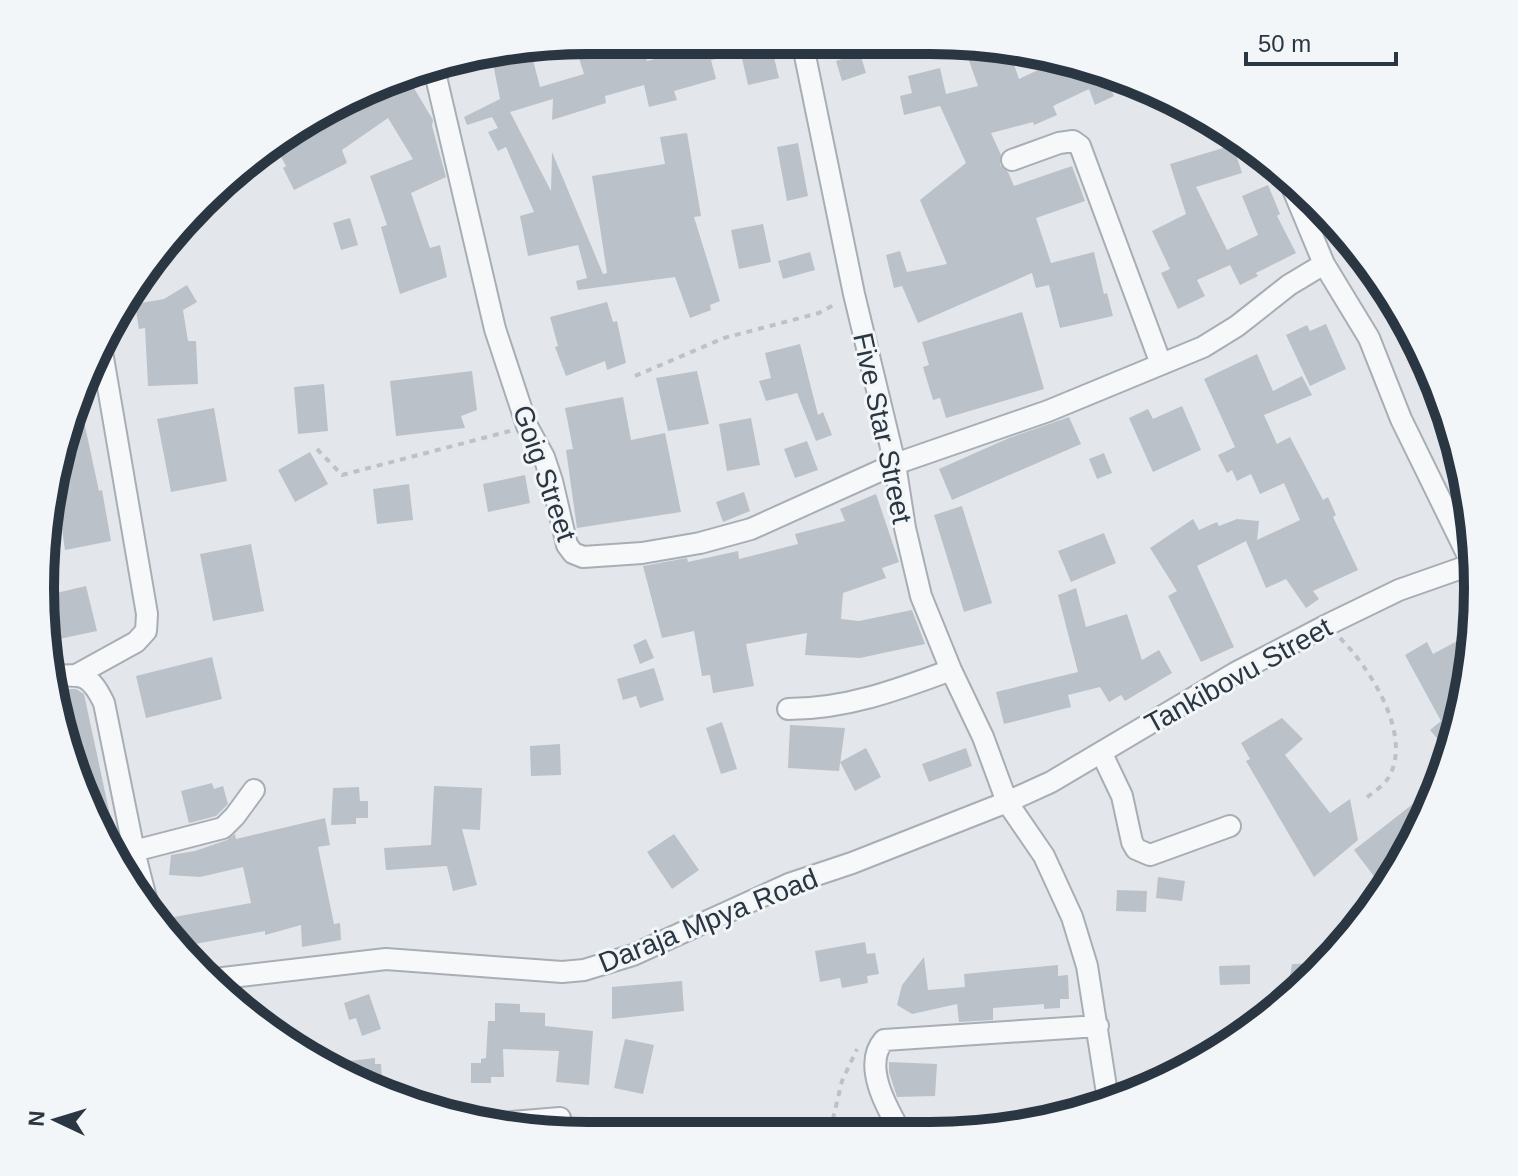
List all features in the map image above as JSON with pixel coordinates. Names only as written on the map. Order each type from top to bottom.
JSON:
[{"type":"street","name":"Five Star Street","points":[[805,54],[921,596],[983,737],[1007,802],[1044,856],[1072,917],[1087,966],[1107,1092]]},
{"type":"street","name":"Goig Street","points":[[436,76],[495,329],[527,426],[544,457],[567,545],[573,553],[583,557],[642,553],[700,543],[751,529],[895,464],[1048,411],[1203,347],[1237,326],[1289,285],[1324,264]]},
{"type":"street","points":[[1012,160],[1059,143],[1073,141],[1080,146],[1161,364]]},
{"type":"street","points":[[1298,201],[1324,264],[1369,338],[1401,419],[1461,539]]},
{"type":"street","points":[[62,675],[78,674],[136,642],[146,631],[147,614],[104,363]]},
{"type":"street","name":"Tankibovu Street","points":[[1007,802],[1102,754],[1235,673],[1327,625],[1399,590],[1463,568]]},
{"type":"street","points":[[788,709],[820,709],[880,696],[951,670]]},
{"type":"street","points":[[78,674],[94,682],[104,703],[142,881]]},
{"type":"street","points":[[1102,754],[1122,796],[1136,849],[1150,855],[1230,826]]},
{"type":"street","points":[[134,851],[223,828],[254,790]]},
{"type":"street","name":"Daraja Mpya Road","points":[[224,978],[386,959],[476,964],[533,972],[584,970],[633,955],[789,884],[852,863],[1007,802]]},
{"type":"street","points":[[895,1122],[882,1101],[879,1088],[876,1060],[878,1046],[884,1040],[1098,1026]]},
{"type":"street","points":[[541,1120],[560,1118]]},
{"type":"path","points":[[635,376],[724,338],[819,313],[854,294]]},
{"type":"path","points":[[317,449],[342,475],[527,426]]},
{"type":"path","points":[[1327,625],[1355,653],[1372,680],[1390,716],[1397,743],[1395,761],[1388,778],[1366,798]]},
{"type":"path","points":[[832,1122],[842,1081],[852,1057],[866,1040],[884,1040]]},
{"type":"building","points":[[578,54],[645,54],[647,61],[673,54],[741,54],[711,60],[716,79],[674,91],[677,100],[649,107],[644,85],[605,96],[606,103],[552,120],[553,99],[510,112],[551,191],[552,152],[603,274],[607,273],[592,176],[665,164],[660,137],[687,133],[701,216],[694,217],[720,301],[710,305],[711,310],[690,318],[675,277],[578,290],[576,281],[587,278],[578,245],[528,256],[520,216],[534,212],[506,147],[498,151],[488,132],[498,128],[492,117],[467,125],[464,117],[500,99],[493,63],[532,57],[540,87],[584,74]]},
{"type":"building","points":[[741,54],[773,54],[779,78],[748,85]]},
{"type":"building","points":[[860,54],[866,73],[842,81],[836,61]]},
{"type":"building","points":[[967,55],[1013,61],[1019,79],[1045,67],[1109,85],[1114,96],[1095,105],[1089,89],[1053,106],[1057,115],[1034,125],[1033,122],[991,133],[1001,155],[1000,165],[1008,172],[1014,186],[1072,166],[1085,201],[1036,218],[1051,263],[1094,252],[1113,316],[1060,328],[1049,285],[1036,288],[1032,273],[918,323],[902,286],[894,288],[886,255],[900,251],[907,272],[947,264],[920,200],[966,163],[940,106],[904,115],[900,96],[912,93],[908,76],[940,68],[946,94],[978,86]]},
{"type":"building","points":[[411,84],[433,120],[446,177],[411,193],[430,248],[440,245],[447,277],[400,294],[381,227],[387,225],[370,176],[413,159],[388,118],[342,150],[347,163],[294,190],[283,168],[286,166],[279,153],[291,144],[352,109]]},
{"type":"building","points":[[798,143],[808,196],[787,201],[777,147]]},
{"type":"building","points":[[1230,146],[1234,149],[1242,173],[1196,187],[1227,250],[1258,235],[1242,196],[1268,185],[1280,214],[1277,216],[1296,253],[1256,273],[1258,276],[1240,285],[1230,265],[1197,280],[1205,296],[1178,309],[1161,273],[1170,269],[1152,231],[1186,214],[1170,164]]},
{"type":"building","points":[[350,218],[358,245],[341,250],[333,223]]},
{"type":"building","points":[[763,224],[771,262],[739,269],[731,230]]},
{"type":"building","points":[[810,252],[815,270],[783,279],[778,261]]},
{"type":"building","points":[[187,285],[197,302],[183,310],[188,341],[196,341],[198,384],[148,386],[145,328],[139,329],[135,306],[164,299]]},
{"type":"building","points":[[607,302],[613,322],[617,321],[626,363],[607,370],[605,361],[566,376],[555,347],[558,346],[550,317]]},
{"type":"building","points":[[1022,312],[1044,389],[946,418],[940,398],[933,400],[923,367],[929,365],[922,342]]},
{"type":"building","points":[[1326,324],[1346,369],[1310,386],[1286,335],[1307,325],[1310,331]]},
{"type":"building","points":[[800,344],[818,415],[823,412],[832,435],[816,441],[797,393],[766,401],[759,381],[771,378],[765,353]]},
{"type":"building","points":[[1257,354],[1273,391],[1302,376],[1312,395],[1264,415],[1277,444],[1290,437],[1323,500],[1328,497],[1336,515],[1333,517],[1358,570],[1313,591],[1319,599],[1306,608],[1286,579],[1266,588],[1246,541],[1197,566],[1234,647],[1201,662],[1168,596],[1177,591],[1150,548],[1193,519],[1199,530],[1217,522],[1219,526],[1237,519],[1259,521],[1257,540],[1300,520],[1284,483],[1260,494],[1251,474],[1237,481],[1232,470],[1227,473],[1218,455],[1235,447],[1204,379]]},
{"type":"building","points":[[472,371],[477,410],[461,416],[465,428],[396,436],[390,381]]},
{"type":"building","points":[[697,371],[709,424],[668,431],[656,378]]},
{"type":"building","points":[[324,384],[328,431],[298,434],[294,387]]},
{"type":"building","points":[[623,397],[631,440],[665,433],[681,512],[577,528],[566,450],[573,449],[565,408]]},
{"type":"building","points":[[1182,406],[1201,450],[1153,472],[1129,418],[1148,409],[1153,419]]},
{"type":"building","points":[[214,408],[227,481],[171,492],[157,419]]},
{"type":"building","points":[[83,415],[99,491],[102,490],[111,541],[65,550],[60,513],[64,484]]},
{"type":"building","points":[[1069,417],[1081,444],[952,500],[939,469],[1009,438]]},
{"type":"building","points":[[751,418],[760,465],[727,471],[719,424]]},
{"type":"building","points":[[807,441],[818,470],[795,478],[784,449]]},
{"type":"building","points":[[310,452],[328,484],[295,502],[278,470]]},
{"type":"building","points":[[1104,453],[1112,473],[1097,479],[1089,459]]},
{"type":"building","points":[[525,475],[530,503],[488,512],[483,484]]},
{"type":"building","points":[[409,484],[413,520],[377,524],[373,489]]},
{"type":"building","points":[[744,492],[750,511],[723,522],[716,502]]},
{"type":"building","points":[[876,494],[899,562],[882,568],[886,578],[843,593],[841,619],[859,621],[912,610],[925,644],[860,658],[805,655],[807,633],[746,644],[754,686],[713,693],[710,675],[702,676],[694,631],[662,638],[643,566],[687,558],[688,562],[738,551],[739,559],[798,544],[795,534],[845,521],[840,509]]},
{"type":"building","points":[[962,506],[992,603],[964,612],[934,515]]},
{"type":"building","points":[[1104,533],[1116,563],[1071,582],[1058,551]]},
{"type":"building","points":[[251,544],[264,611],[213,621],[200,554]]},
{"type":"building","points":[[86,586],[97,631],[57,639],[54,594]]},
{"type":"building","points":[[1076,588],[1086,627],[1127,614],[1142,660],[1159,650],[1172,673],[1125,701],[1121,695],[1109,702],[1100,687],[1068,695],[1071,707],[1004,724],[996,692],[1078,672],[1058,595]]},
{"type":"building","points":[[646,639],[654,658],[640,664],[633,645]]},
{"type":"building","points":[[1461,639],[1454,692],[1441,743],[1430,730],[1441,721],[1405,655],[1427,642],[1433,654]]},
{"type":"building","points":[[212,657],[222,699],[146,718],[136,676]]},
{"type":"building","points":[[654,668],[664,700],[640,708],[636,696],[623,700],[617,679]]},
{"type":"building","points":[[64,689],[76,689],[84,694],[114,833],[82,760]]},
{"type":"building","points":[[1282,718],[1303,739],[1285,755],[1330,813],[1350,799],[1358,840],[1314,877],[1246,761],[1250,759],[1241,743]]},
{"type":"building","points":[[722,722],[737,769],[721,774],[706,728]]},
{"type":"building","points":[[790,725],[845,728],[839,771],[788,768]]},
{"type":"building","points":[[560,744],[561,775],[531,776],[530,746]]},
{"type":"building","points":[[866,748],[881,777],[855,791],[840,762]]},
{"type":"building","points":[[966,748],[972,766],[929,782],[922,764]]},
{"type":"building","points":[[212,783],[214,789],[223,786],[228,804],[216,816],[189,823],[181,791]]},
{"type":"building","points":[[434,786],[482,788],[480,830],[462,829],[477,885],[453,891],[447,866],[386,870],[384,848],[431,845]]},
{"type":"building","points":[[359,787],[360,801],[368,801],[368,818],[356,818],[356,824],[331,825],[333,788]]},
{"type":"building","points":[[1420,798],[1377,880],[1354,850]]},
{"type":"building","points":[[325,818],[330,845],[318,847],[334,924],[340,923],[341,940],[302,947],[301,925],[265,935],[265,931],[195,944],[196,951],[175,926],[174,917],[251,903],[243,867],[200,877],[169,875],[171,855],[195,851],[235,834],[236,839]]},
{"type":"building","points":[[674,834],[699,870],[672,889],[647,852]]},
{"type":"building","points":[[1158,877],[1185,881],[1182,901],[1156,898]]},
{"type":"building","points":[[1117,890],[1147,891],[1146,912],[1116,911]]},
{"type":"building","points":[[865,942],[867,954],[875,953],[879,974],[867,976],[868,983],[842,988],[840,978],[820,982],[815,951]]},
{"type":"building","points":[[924,957],[928,990],[965,987],[964,974],[1058,965],[1058,976],[1068,975],[1069,999],[1060,999],[1060,1008],[1044,1009],[1044,1004],[993,1008],[993,1020],[959,1022],[957,1004],[912,1014],[897,1005],[902,985]]},
{"type":"building","points":[[1310,963],[1289,983],[1292,964]]},
{"type":"building","points":[[1250,965],[1250,984],[1220,985],[1219,966]]},
{"type":"building","points":[[682,981],[684,1011],[612,1019],[612,987]]},
{"type":"building","points":[[369,994],[381,1029],[362,1036],[356,1018],[349,1020],[344,1003]]},
{"type":"building","points":[[495,1003],[520,1004],[520,1012],[545,1013],[545,1026],[593,1031],[589,1085],[556,1082],[559,1051],[503,1049],[504,1077],[491,1077],[491,1083],[471,1083],[471,1063],[481,1063],[481,1059],[486,1058],[488,1021],[495,1021]]},
{"type":"building","points":[[625,1039],[654,1045],[643,1094],[614,1088]]},
{"type":"building","points":[[375,1058],[375,1064],[381,1064],[382,1080],[349,1066],[349,1061]]},
{"type":"building","points":[[889,1062],[937,1064],[935,1096],[897,1097]]},
{"type":"building","points":[[1051,1104],[1052,1108],[1018,1114],[1017,1111]]}]
